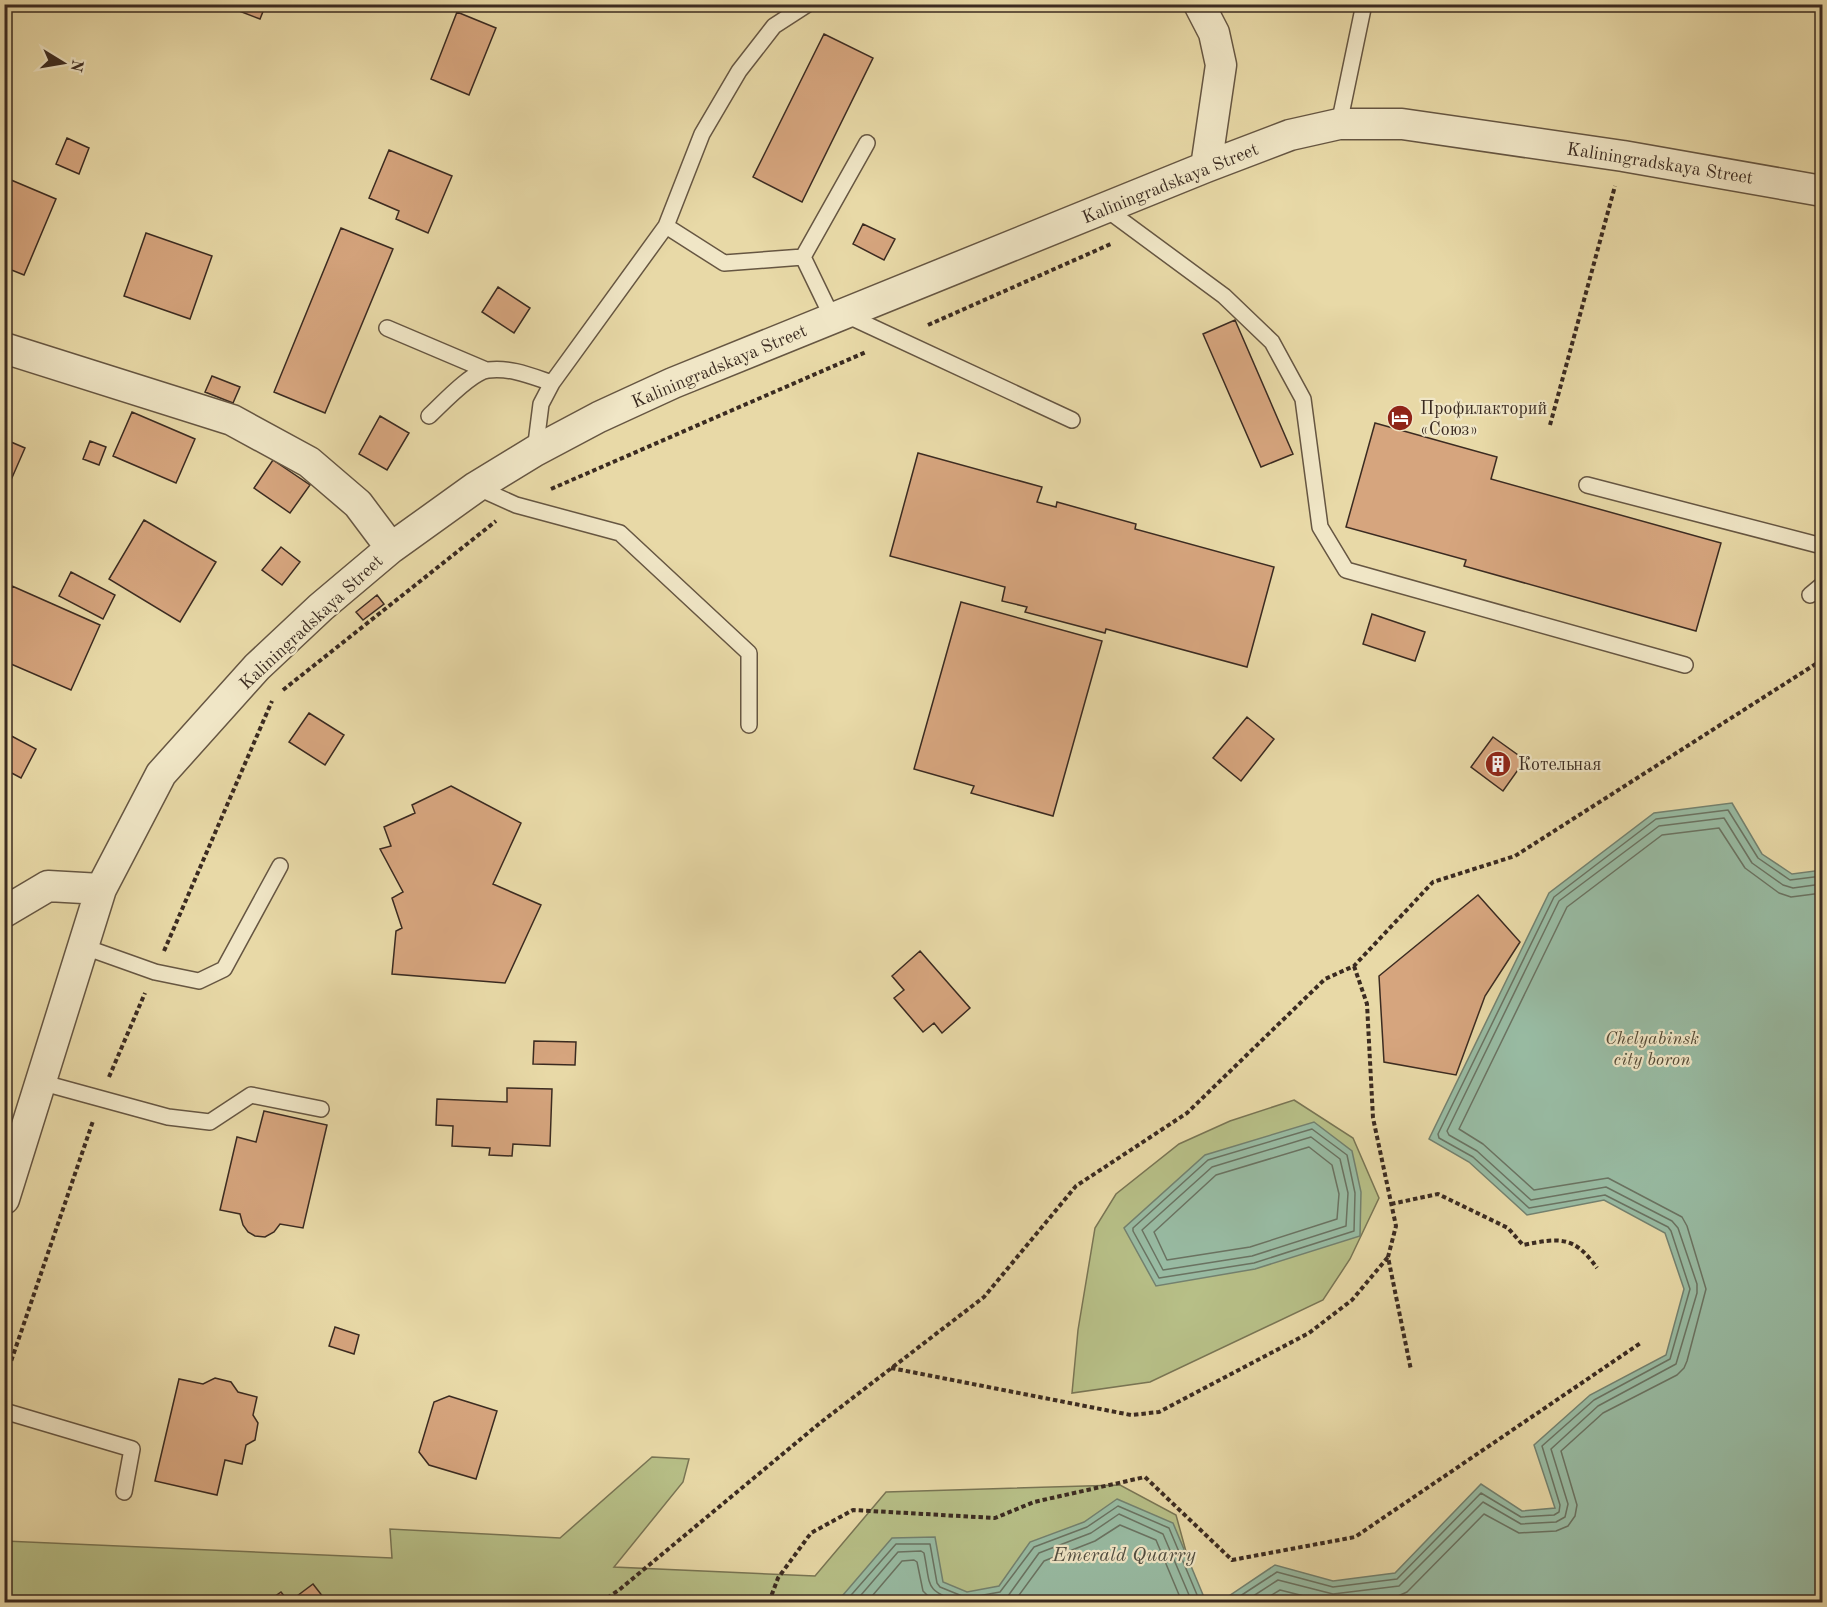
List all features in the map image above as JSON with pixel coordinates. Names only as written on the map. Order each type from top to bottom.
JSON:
[{"type":"street","points":[[1199,4],[1214,33],[1221,65],[1206,167]]},
{"type":"street","name":"Kaliningradskaya Street","points":[[4,1199],[101,889],[161,774],[257,667],[321,607],[391,548],[476,487],[535,451],[599,417],[673,383],[1206,167],[1290,135],[1339,124],[1402,124],[1623,156],[1822,190]]},
{"type":"street","points":[[4,348],[232,420],[309,462],[358,504],[391,548]]},
{"type":"street","points":[[4,912],[48,886],[101,889]]},
{"type":"lane","points":[[535,451],[541,404],[552,383],[666,226],[702,134],[739,71],[774,26],[808,4]]},
{"type":"lane","points":[[1339,124],[1364,4]]},
{"type":"lane","points":[[803,257],[867,143]]},
{"type":"lane","points":[[1107,209],[1224,296],[1272,342],[1303,399],[1320,528],[1346,570],[1685,664]]},
{"type":"lane","points":[[666,226],[724,263],[803,257]]},
{"type":"lane","points":[[803,257],[838,316],[896,339],[1072,420]]},
{"type":"lane","points":[[387,328],[486,370],[513,370],[552,383]]},
{"type":"lane","points":[[429,416],[463,384],[486,370]]},
{"type":"lane","points":[[1587,485],[1822,546]]},
{"type":"lane","points":[[476,487],[516,505],[620,533],[749,653],[749,725]]},
{"type":"lane","points":[[1810,595],[1822,585]]},
{"type":"lane","points":[[82,946],[154,972],[199,981],[224,969],[280,866]]},
{"type":"lane","points":[[40,1082],[168,1118],[210,1122],[251,1095],[321,1109]]},
{"type":"lane","points":[[4,1411],[132,1449],[124,1492]]},
{"type":"path","points":[[1550,425],[1623,156]]},
{"type":"path","points":[[283,690],[516,505],[1139,232]]},
{"type":"path","points":[[601,1602],[619,1590],[820,1423],[984,1297],[1077,1186],[1187,1113],[1325,979],[1354,966],[1433,882],[1515,856],[1822,660]]},
{"type":"path","points":[[4,1382],[100,1100],[273,698]]},
{"type":"path","points":[[890,1368],[1131,1415],[1159,1412],[1309,1333],[1352,1300],[1388,1257],[1396,1226],[1373,1118],[1367,1004],[1354,966]]},
{"type":"path","points":[[1391,1204],[1438,1194],[1508,1228],[1523,1245],[1555,1239],[1570,1243],[1587,1254],[1597,1268]]},
{"type":"path","points":[[1388,1257],[1411,1370]]},
{"type":"path","points":[[769,1602],[778,1578],[811,1533],[853,1510],[995,1518],[1034,1502],[1145,1477],[1232,1560],[1355,1537],[1642,1342]]},
{"type":"shaded area","points":[[1294,1100],[1353,1138],[1379,1198],[1350,1259],[1323,1300],[1150,1382],[1072,1393],[1078,1330],[1095,1228],[1116,1194],[1179,1144],[1230,1121]]},
{"type":"shaded area","points":[[652,1457],[689,1459],[683,1482],[614,1567],[815,1576],[886,1492],[1120,1485],[1176,1515],[1199,1599],[1202,1602],[5,1602],[5,1541],[392,1558],[390,1529],[560,1538]]},
{"type":"water","name":"Emerald Quarry","points":[[1732,803],[1762,854],[1792,874],[1822,870],[1822,1602],[1220,1602],[1275,1565],[1333,1581],[1395,1573],[1481,1484],[1522,1511],[1555,1508],[1534,1445],[1590,1395],[1666,1355],[1684,1289],[1665,1233],[1604,1200],[1527,1215],[1469,1162],[1429,1139],[1549,893],[1654,813]]},
{"type":"water","points":[[1314,1122],[1352,1151],[1361,1192],[1360,1236],[1255,1269],[1156,1286],[1124,1228],[1205,1155]]},
{"type":"water","name":"Emerald Quarry","points":[[1117,1499],[1173,1523],[1206,1602],[837,1602],[892,1538],[935,1537],[943,1582],[967,1592],[999,1586],[1030,1542],[1084,1522]]},
{"type":"building","points":[[235,4],[266,4],[260,19],[234,9]]},
{"type":"building","points":[[457,12],[496,28],[469,95],[431,79]]},
{"type":"building","points":[[824,34],[873,58],[802,202],[753,177]]},
{"type":"building","points":[[67,138],[89,148],[79,174],[56,164]]},
{"type":"building","points":[[389,150],[452,176],[428,233],[396,219],[399,211],[369,198]]},
{"type":"building","points":[[4,177],[56,199],[24,275],[4,267]]},
{"type":"building","points":[[863,224],[895,239],[884,260],[853,244]]},
{"type":"building","points":[[341,228],[393,249],[325,413],[274,392]]},
{"type":"building","points":[[146,233],[212,256],[190,319],[124,296]]},
{"type":"building","points":[[498,287],[530,308],[514,333],[482,312]]},
{"type":"building","points":[[1235,320],[1293,454],[1261,467],[1203,334]]},
{"type":"building","points":[[212,376],[240,387],[233,403],[205,392]]},
{"type":"building","points":[[132,412],[195,439],[176,483],[113,456]]},
{"type":"building","points":[[380,416],[409,433],[387,470],[359,454]]},
{"type":"building","points":[[1375,423],[1497,457],[1491,479],[1721,543],[1696,631],[1464,566],[1466,560],[1346,527]]},
{"type":"building","points":[[4,439],[25,448],[4,496]]},
{"type":"building","points":[[90,441],[106,447],[99,465],[83,459]]},
{"type":"building","points":[[918,453],[1042,487],[1037,502],[1056,507],[1057,502],[1136,524],[1135,529],[1274,567],[1247,667],[1106,629],[1105,633],[1025,612],[1027,607],[1002,601],[1005,587],[890,556]]},
{"type":"building","points":[[273,460],[310,485],[290,513],[254,488]]},
{"type":"building","points":[[144,520],[216,562],[180,622],[109,579]]},
{"type":"building","points":[[281,547],[300,562],[282,585],[262,570]]},
{"type":"building","points":[[71,572],[115,595],[103,619],[59,596]]},
{"type":"building","points":[[12,586],[100,625],[71,690],[4,661],[4,604]]},
{"type":"building","points":[[377,595],[384,604],[363,620],[356,612]]},
{"type":"building","points":[[961,602],[1102,641],[1053,816],[971,793],[974,786],[914,769]]},
{"type":"building","points":[[1372,614],[1425,632],[1415,661],[1363,644]]},
{"type":"building","points":[[309,713],[344,735],[325,765],[289,742]]},
{"type":"building","points":[[1247,717],[1274,739],[1241,781],[1213,758]]},
{"type":"building","points":[[4,732],[36,749],[21,778],[4,769]]},
{"type":"building","name":"Котельная","points":[[1493,737],[1525,760],[1503,791],[1471,767]]},
{"type":"building","points":[[451,786],[521,823],[493,884],[541,905],[505,983],[392,974],[396,931],[402,928],[392,898],[403,892],[380,849],[391,846],[384,827],[415,813],[412,805]]},
{"type":"building","points":[[1478,895],[1520,942],[1485,996],[1456,1075],[1384,1062],[1379,976]]},
{"type":"building","points":[[920,951],[970,1008],[942,1033],[934,1023],[923,1032],[894,998],[904,990],[892,976]]},
{"type":"building","points":[[534,1041],[576,1042],[575,1065],[533,1064]]},
{"type":"building","points":[[507,1088],[552,1089],[550,1146],[513,1144],[512,1156],[489,1155],[490,1148],[452,1146],[453,1126],[436,1125],[437,1099],[507,1102]]},
{"type":"building","points":[[264,1111],[327,1125],[303,1228],[280,1224],[274,1232],[265,1237],[255,1236],[248,1232],[240,1214],[220,1210],[237,1137],[256,1142]]},
{"type":"building","points":[[335,1327],[359,1335],[354,1354],[329,1346]]},
{"type":"building","points":[[215,1378],[231,1382],[238,1392],[257,1397],[253,1415],[258,1423],[255,1440],[246,1445],[242,1464],[225,1460],[217,1495],[155,1481],[179,1379],[203,1384]]},
{"type":"building","points":[[449,1396],[497,1411],[476,1479],[429,1465],[419,1452],[434,1402]]},
{"type":"building","points":[[313,1584],[327,1602],[289,1602]]},
{"type":"building","points":[[281,1592],[289,1602],[267,1602]]},
{"type":"place","name":"Профилакторий «Союз»","points":[[1400,418]]},
{"type":"place","name":"Котельная","points":[[1498,764]]},
{"type":"park label","name":"Chelyabinsk city boron","points":[[1652,1048]]}]
